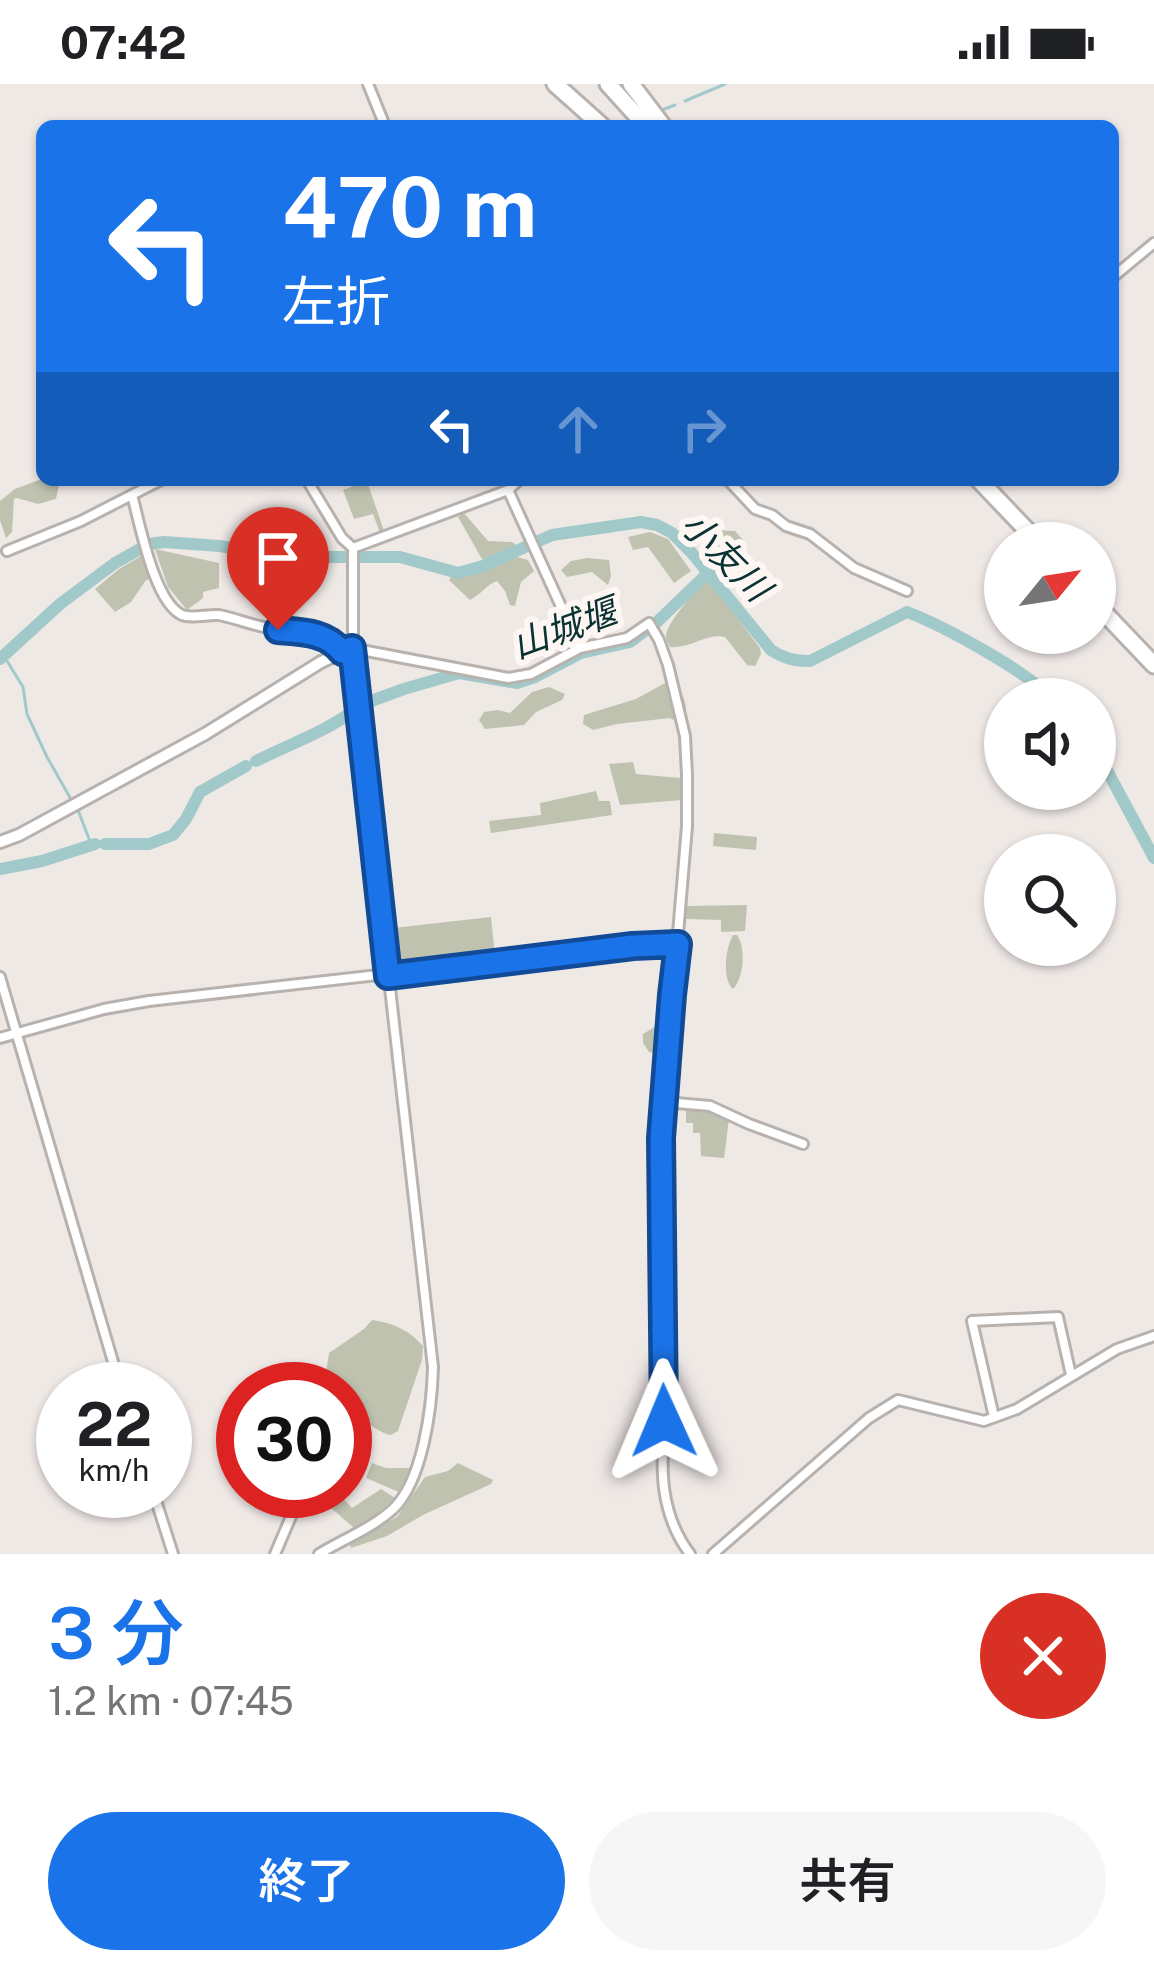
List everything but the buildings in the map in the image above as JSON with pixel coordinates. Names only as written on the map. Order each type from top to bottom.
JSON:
[{"type":"highway","points":[[555,84],[595,120]]},
{"type":"highway","points":[[608,84],[641,120]]},
{"type":"highway","points":[[631,84],[658,120]]},
{"type":"highway","points":[[985,486],[1019,522]]},
{"type":"highway","points":[[1116,625],[1154,665]]},
{"type":"street","points":[[368,84],[383,120]]},
{"type":"street","points":[[1119,272],[1154,243]]},
{"type":"street","points":[[8,551],[149,486]]},
{"type":"street","points":[[311,486],[353,548]]},
{"type":"street","points":[[353,548],[512,486]]},
{"type":"street","points":[[733,486],[754,509],[810,534],[854,568],[907,591]]},
{"type":"street","points":[[508,490],[580,648]]},
{"type":"street","points":[[132,495],[151,566],[169,601],[185,616],[217,614],[278,630],[313,633],[347,650],[508,678],[531,674],[580,648],[626,638],[649,623],[659,640],[685,736],[687,775],[687,826],[661,1138],[664,1421],[660,1462],[671,1522],[690,1554]]},
{"type":"street","points":[[319,1554],[394,1509],[409,1487],[420,1453],[433,1367],[347,650],[353,548]]},
{"type":"street","points":[[0,842],[205,734],[347,650]]},
{"type":"street","points":[[0,1038],[149,1001],[678,944]]},
{"type":"street","points":[[0,976],[114,1362]]},
{"type":"street","points":[[665,1102],[710,1106],[803,1144]]},
{"type":"street","points":[[994,1417],[972,1322],[1058,1317],[1071,1375]]},
{"type":"street","points":[[712,1554],[869,1418],[898,1400],[978,1421],[994,1417],[1016,1409],[1117,1349],[1154,1336]]},
{"type":"street","points":[[162,1518],[173,1554]]},
{"type":"street","points":[[275,1554],[290,1518]]},
{"type":"green space","points":[[36,481],[36,486],[59,486],[56,499],[38,504],[14,499],[12,532],[6,538],[0,501]]},
{"type":"green space","points":[[369,486],[384,531],[380,533],[373,514],[354,519],[343,490]]},
{"type":"green space","points":[[464,513],[488,541],[516,545],[494,558],[482,559],[458,517]]},
{"type":"green space","points":[[709,530],[735,531],[743,540],[731,566],[720,574],[711,570],[703,549]]},
{"type":"green space","points":[[650,532],[668,539],[691,571],[674,583],[648,547],[633,550],[628,537]]},
{"type":"green space","points":[[155,549],[219,563],[219,588],[203,592],[203,598],[187,610],[168,587]]},
{"type":"green space","points":[[143,555],[152,579],[115,612],[95,589]]},
{"type":"green space","points":[[251,556],[317,568],[272,577],[253,575],[245,565]]},
{"type":"green space","points":[[513,556],[528,560],[534,571],[521,582],[515,606],[497,581],[470,600],[449,580],[453,574],[476,573]]},
{"type":"green space","points":[[609,560],[608,585],[592,572],[567,577],[561,570],[571,561]]},
{"type":"green space","points":[[705,581],[760,648],[755,666],[747,665],[725,637],[670,647],[666,637],[670,624]]},
{"type":"green space","points":[[601,596],[606,612],[589,621],[582,640],[569,612],[582,608],[580,602]]},
{"type":"green space","points":[[667,682],[683,696],[686,716],[593,730],[583,724],[584,715],[636,699]]},
{"type":"green space","points":[[549,687],[565,694],[562,700],[536,712],[524,725],[485,729],[479,720],[484,712],[510,713],[532,692]]},
{"type":"green space","points":[[633,762],[636,774],[680,778],[682,800],[620,805],[609,764]]},
{"type":"green space","points":[[596,791],[599,801],[610,801],[612,815],[491,833],[489,821],[541,815],[540,803]]},
{"type":"green space","points":[[714,833],[757,837],[756,850],[713,846]]},
{"type":"green space","points":[[747,905],[745,931],[721,932],[721,920],[686,919],[686,906]]},
{"type":"green space","points":[[491,917],[495,956],[397,967],[393,928]]},
{"type":"green space","points":[[733,935],[740,940],[743,954],[740,978],[733,989],[726,964]]},
{"type":"green space","points":[[661,1015],[666,1022],[662,1051],[649,1052],[643,1034],[658,1025]]},
{"type":"green space","points":[[686,1108],[712,1110],[729,1119],[724,1158],[701,1156],[700,1133],[693,1133],[693,1123],[686,1123]]},
{"type":"green space","points":[[372,1320],[387,1323],[423,1346],[398,1431],[391,1435],[372,1426],[372,1362],[328,1362],[329,1353]]},
{"type":"green space","points":[[372,1463],[411,1468],[399,1492],[372,1481]]},
{"type":"green space","points":[[458,1463],[493,1480],[491,1484],[387,1536],[351,1548],[349,1542],[397,1517],[425,1477]]},
{"type":"green space","points":[[381,1489],[395,1498],[372,1517],[372,1495]]},
{"type":"green space","points":[[343,1518],[370,1518],[354,1528]]},
{"type":"waterway","points":[[685,101],[725,84]]},
{"type":"waterway","points":[[662,110],[675,105]]},
{"type":"waterway","name":"小友川","points":[[0,659],[60,604],[149,544],[219,546],[293,557],[400,557],[458,573],[552,535],[641,522],[672,533],[781,656],[810,661],[907,612],[984,650],[1027,678]]},
{"type":"waterway","name":"山城堰","points":[[656,623],[708,573]]},
{"type":"waterway","name":"山城堰","points":[[363,704],[459,673],[517,683],[581,653],[630,642],[646,630]]},
{"type":"waterway","points":[[4,656],[23,687],[27,714],[72,801]]},
{"type":"waterway","name":"山城堰","points":[[256,761],[352,712]]},
{"type":"waterway","name":"山城堰","points":[[105,844],[149,844],[173,835],[200,792],[246,766]]},
{"type":"waterway","name":"小友川","points":[[1116,787],[1154,858]]},
{"type":"waterway","points":[[78,810],[91,844]]},
{"type":"waterway","name":"山城堰","points":[[0,869],[95,844]]},
{"type":"route","points":[[278,630],[313,633],[342,652],[352,648],[388,976],[678,944],[661,1138],[664,1421]]}]
